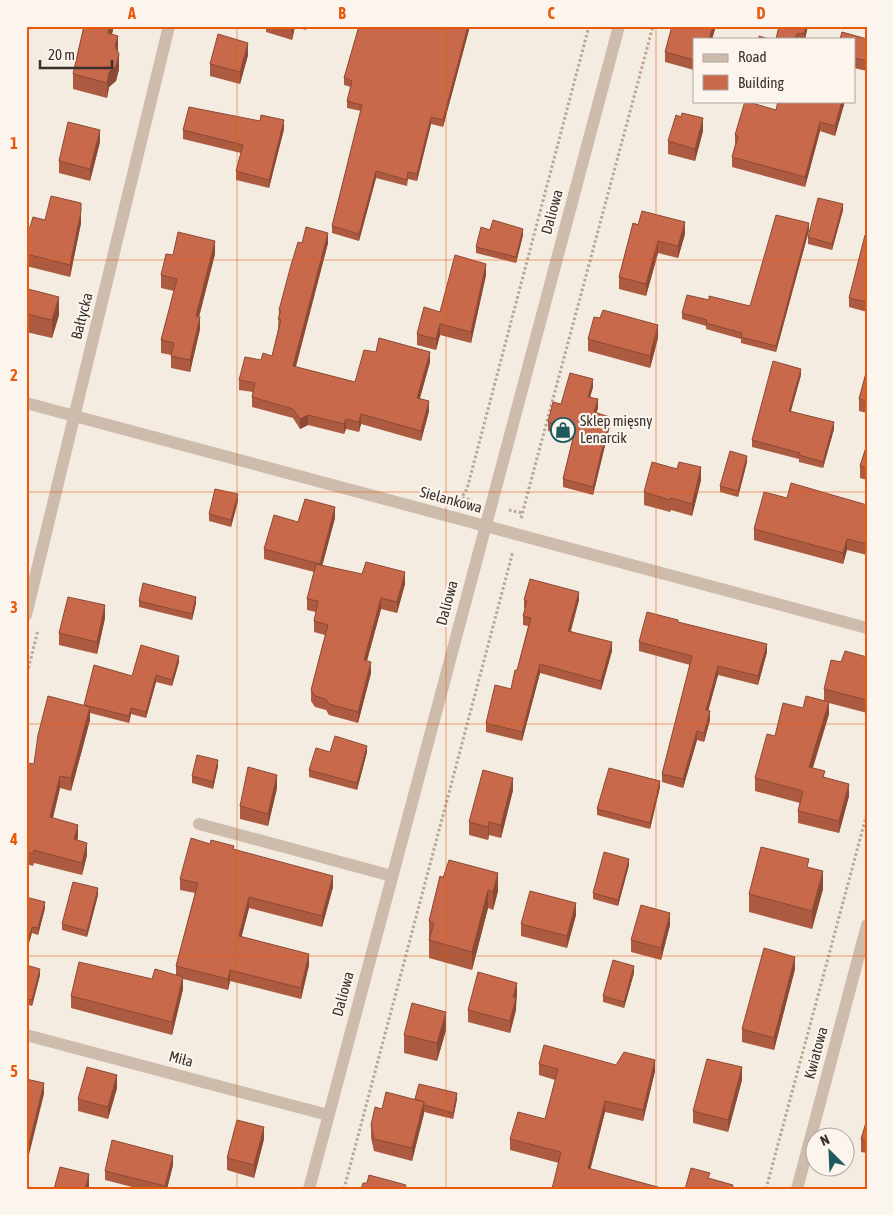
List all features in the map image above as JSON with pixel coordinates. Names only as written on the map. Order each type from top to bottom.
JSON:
[{"type":"street","name":"Bałtycka","points":[[26,615],[170,26]]},
{"type":"street","name":"Daliowa","points":[[309,1189],[619,26]]},
{"type":"street","name":"Sielankowa","points":[[26,403],[867,628]]},
{"type":"street","points":[[199,824],[392,876]]},
{"type":"street","name":"Kwiatowa","points":[[797,1189],[867,925]]},
{"type":"street","name":"Miła","points":[[26,1035],[328,1115]]},
{"type":"path","points":[[462,498],[467,489],[589,26]]},
{"type":"path","points":[[530,522],[521,519],[522,513],[653,26]]},
{"type":"path","points":[[453,501],[462,498],[472,500]]},
{"type":"path","points":[[509,510],[522,513]]},
{"type":"path","points":[[344,1189],[514,546]]},
{"type":"path","points":[[766,1189],[867,813]]},
{"type":"building","points":[[84,26],[110,26],[108,33],[118,36],[115,46],[119,54],[116,66],[109,72],[107,83],[73,74]]},
{"type":"building","points":[[359,26],[468,26],[443,120],[431,117],[417,174],[408,172],[407,180],[376,171],[359,234],[332,226],[362,105],[347,101],[352,81],[344,78]]},
{"type":"building","points":[[672,26],[713,26],[709,38],[693,38],[693,60],[665,52]]},
{"type":"building","points":[[779,26],[806,26],[804,33],[797,34],[795,38],[776,38]]},
{"type":"building","points":[[842,32],[867,39],[867,61],[856,58],[856,38],[840,38]]},
{"type":"building","points":[[218,34],[248,43],[240,72],[210,64]]},
{"type":"building","points":[[745,102],[776,110],[778,102],[842,102],[835,126],[820,122],[805,177],[732,157],[738,136],[735,135]]},
{"type":"building","points":[[189,107],[260,121],[261,115],[284,120],[269,180],[236,171],[243,145],[183,130]]},
{"type":"building","points":[[682,113],[703,118],[695,149],[668,141],[676,115],[681,117]]},
{"type":"building","points":[[68,122],[100,130],[90,169],[59,161]]},
{"type":"building","points":[[51,196],[81,203],[70,265],[26,254],[26,231],[30,227],[33,217],[45,220]]},
{"type":"building","points":[[818,198],[843,204],[832,244],[808,237]]},
{"type":"building","points":[[642,211],[685,222],[678,246],[658,241],[646,284],[619,277],[633,223],[638,225]]},
{"type":"building","points":[[776,215],[809,223],[776,346],[741,337],[742,333],[706,323],[707,320],[682,313],[687,295],[709,300],[709,296],[750,306]]},
{"type":"building","points":[[493,220],[523,229],[516,257],[476,247],[481,227],[490,230]]},
{"type":"building","points":[[306,227],[328,233],[293,366],[355,382],[364,350],[376,352],[379,338],[430,352],[417,398],[429,401],[421,431],[361,414],[359,422],[346,419],[344,424],[308,415],[300,419],[293,409],[252,397],[255,383],[239,380],[245,357],[261,360],[263,353],[272,356],[281,320],[278,319],[281,311],[279,310],[298,242],[302,243]]},
{"type":"building","points":[[178,232],[215,241],[196,316],[200,317],[190,360],[171,356],[174,343],[161,340],[177,279],[161,275],[166,254],[173,255]]},
{"type":"building","points":[[865,235],[867,235],[867,302],[849,298]]},
{"type":"building","points":[[455,255],[486,264],[471,332],[440,324],[436,339],[417,334],[424,307],[440,312]]},
{"type":"building","points":[[28,289],[59,297],[52,320],[26,314]]},
{"type":"building","points":[[603,310],[658,325],[650,356],[588,339],[594,317],[600,318]]},
{"type":"building","points":[[773,361],[801,369],[789,411],[834,422],[823,462],[799,455],[800,453],[752,440]]},
{"type":"building","points":[[867,369],[867,401],[859,399]]},
{"type":"building","points":[[570,373],[593,379],[588,397],[598,399],[594,412],[610,417],[593,487],[563,479],[575,430],[548,422],[553,402],[561,404]]},
{"type":"building","points":[[867,444],[867,468],[860,466]]},
{"type":"building","points":[[730,451],[747,456],[738,491],[720,486]]},
{"type":"building","points":[[652,462],[677,469],[679,462],[701,467],[692,504],[644,492]]},
{"type":"building","points":[[791,483],[867,505],[867,544],[847,539],[843,553],[754,529],[764,492],[787,498]]},
{"type":"building","points":[[215,489],[238,494],[231,520],[209,514]]},
{"type":"building","points":[[305,499],[335,507],[320,564],[264,549],[274,515],[298,522]]},
{"type":"building","points":[[366,562],[405,572],[397,602],[381,598],[364,660],[371,662],[358,712],[329,704],[326,699],[315,696],[311,690],[328,625],[314,621],[318,601],[307,599],[316,564],[362,574]]},
{"type":"building","points":[[530,579],[579,592],[568,631],[612,642],[601,681],[540,664],[522,732],[486,723],[495,685],[511,689],[515,670],[517,670],[531,618],[523,616],[527,601],[524,600]]},
{"type":"building","points":[[143,583],[196,597],[192,614],[139,601]]},
{"type":"building","points":[[68,597],[105,605],[97,642],[59,633]]},
{"type":"building","points":[[647,612],[678,620],[678,622],[767,644],[758,676],[718,666],[706,710],[710,711],[704,733],[697,731],[683,779],[662,774],[692,656],[639,642]]},
{"type":"building","points":[[141,645],[179,656],[172,680],[156,675],[146,712],[131,708],[129,716],[84,705],[94,665],[132,676]]},
{"type":"building","points":[[845,651],[867,657],[867,700],[824,689],[831,660],[841,662]]},
{"type":"building","points":[[48,696],[90,707],[71,778],[60,776],[50,817],[78,825],[74,839],[87,843],[82,863],[34,850],[33,854],[26,852],[26,765],[27,763],[34,764],[38,735]]},
{"type":"building","points":[[806,696],[829,702],[809,767],[825,771],[823,777],[849,784],[839,821],[798,811],[803,791],[755,778],[767,734],[775,736],[783,703],[803,708]]},
{"type":"building","points":[[335,736],[367,746],[357,783],[309,770],[316,748],[330,752]]},
{"type":"building","points":[[197,755],[218,760],[213,782],[192,776]]},
{"type":"building","points":[[248,767],[277,775],[268,814],[240,806]]},
{"type":"building","points":[[609,768],[660,781],[650,823],[597,809]]},
{"type":"building","points":[[483,770],[513,778],[501,825],[489,822],[488,827],[469,822]]},
{"type":"building","points":[[191,838],[210,844],[211,840],[234,846],[233,849],[333,876],[322,916],[249,897],[239,936],[309,954],[301,988],[230,970],[228,979],[176,966],[198,883],[180,879]]},
{"type":"building","points":[[761,847],[809,859],[807,867],[823,871],[812,911],[749,894]]},
{"type":"building","points":[[604,852],[629,859],[618,900],[593,893]]},
{"type":"building","points":[[449,860],[498,873],[493,892],[488,890],[472,952],[429,940],[434,923],[429,921],[440,876],[443,878]]},
{"type":"building","points":[[73,882],[98,888],[87,931],[62,924]]},
{"type":"building","points":[[530,891],[576,903],[567,936],[521,924]]},
{"type":"building","points":[[26,897],[45,902],[38,928],[32,927],[26,947]]},
{"type":"building","points":[[641,905],[670,913],[661,948],[631,940]]},
{"type":"building","points":[[764,948],[795,957],[774,1038],[742,1029]]},
{"type":"building","points":[[613,960],[634,966],[624,1002],[603,996]]},
{"type":"building","points":[[79,962],[152,979],[155,969],[183,977],[172,1022],[71,996]]},
{"type":"building","points":[[26,965],[40,969],[32,1000],[26,998]]},
{"type":"building","points":[[478,972],[517,983],[513,997],[516,998],[510,1021],[468,1010]]},
{"type":"building","points":[[412,1003],[446,1012],[437,1043],[404,1035]]},
{"type":"building","points":[[544,1045],[616,1065],[624,1052],[655,1060],[643,1110],[605,1101],[588,1168],[665,1189],[552,1189],[561,1152],[510,1139],[518,1112],[545,1119],[558,1069],[539,1064]]},
{"type":"building","points":[[707,1059],[742,1067],[728,1120],[693,1111]]},
{"type":"building","points":[[87,1067],[117,1075],[108,1107],[78,1099]]},
{"type":"building","points":[[26,1079],[44,1083],[26,1156]]},
{"type":"building","points":[[419,1084],[457,1093],[453,1113],[424,1105],[424,1102],[415,1099]]},
{"type":"building","points":[[386,1092],[424,1102],[412,1148],[374,1139],[371,1125],[375,1107],[382,1109]]},
{"type":"building","points":[[867,1119],[867,1141],[861,1139]]},
{"type":"building","points":[[237,1120],[264,1127],[254,1165],[227,1158]]},
{"type":"building","points":[[112,1140],[173,1156],[165,1186],[105,1171]]},
{"type":"building","points":[[60,1167],[89,1174],[85,1189],[54,1189]]},
{"type":"building","points":[[691,1168],[710,1173],[708,1178],[733,1185],[732,1189],[685,1189]]},
{"type":"building","points":[[369,1175],[406,1185],[405,1189],[361,1189],[363,1183],[367,1183]]},
{"type":"place","name":"Sklep mięsny Lenarcik","points":[[563,430]]}]
